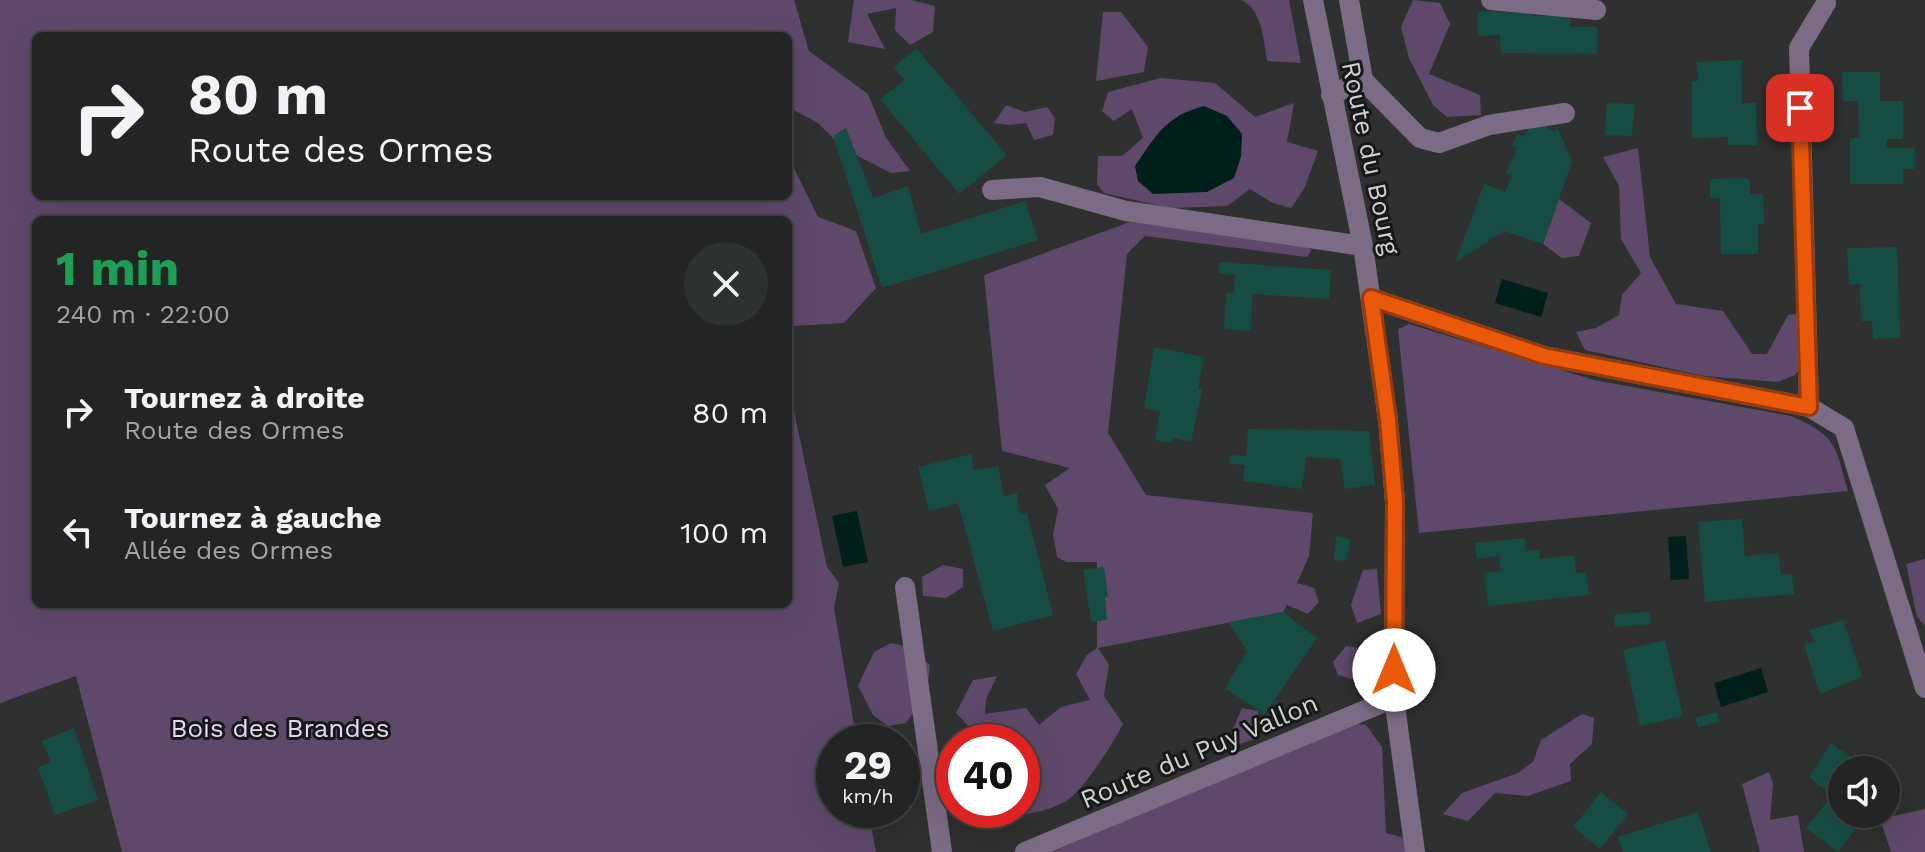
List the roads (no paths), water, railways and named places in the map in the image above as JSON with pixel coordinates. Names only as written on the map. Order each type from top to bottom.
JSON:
[{"type":"street","name":"Route du Bourg","points":[[1313,0],[1363,246],[1388,420],[1395,502],[1394,698],[1415,852]]},
{"type":"street","points":[[1349,0],[1363,80],[1420,138],[1439,143],[1489,125],[1565,113]]},
{"type":"street","points":[[1491,0],[1596,10]]},
{"type":"street","points":[[1809,407],[1799,48],[1826,3]]},
{"type":"street","points":[[1331,95],[1363,80]]},
{"type":"street","points":[[992,190],[1040,187],[1126,211],[1363,246]]},
{"type":"street","points":[[1371,298],[1544,356],[1809,407],[1844,428],[1925,688]]},
{"type":"street","points":[[905,587],[942,852]]},
{"type":"street","name":"Route du Puy Vallon","points":[[1025,852],[1394,698]]},
{"type":"park label","name":"Bois des Brandes","points":[[280,728]]}]
